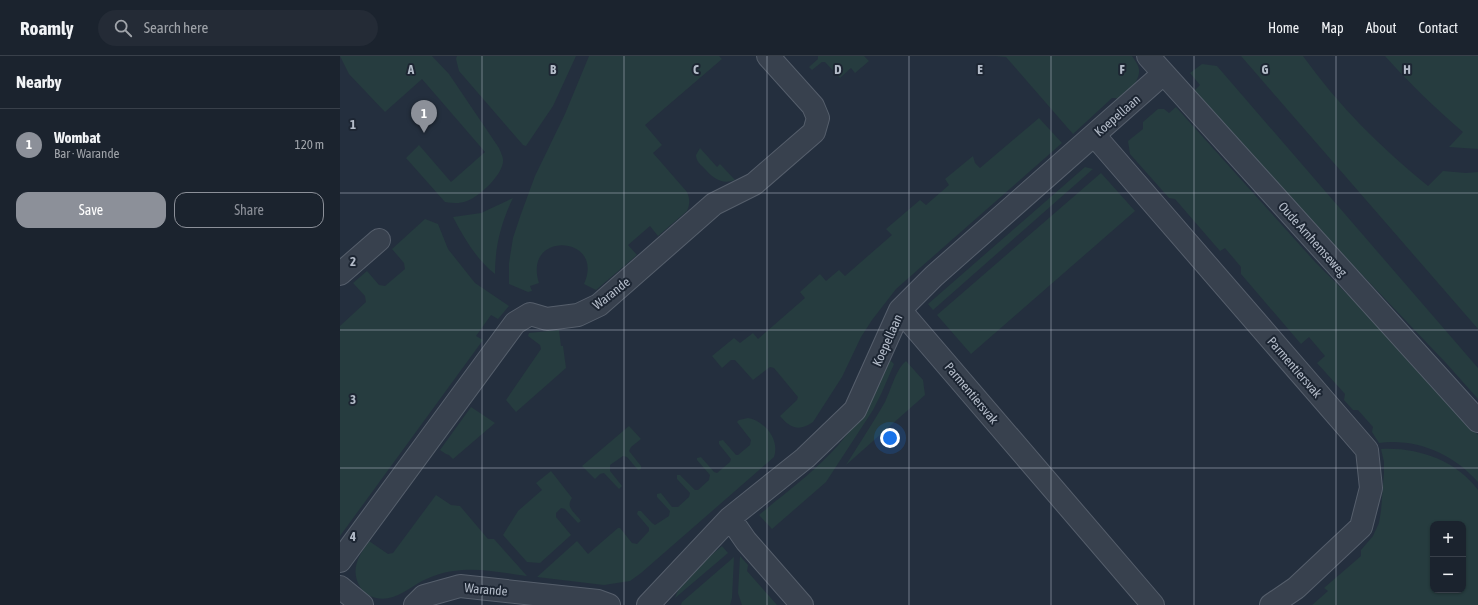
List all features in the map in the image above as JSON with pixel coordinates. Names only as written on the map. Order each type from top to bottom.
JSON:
[{"type":"street","name":"Warande","points":[[340,561],[515,323],[530,314],[547,319],[578,316],[599,305],[714,204],[754,184],[814,132],[818,118],[813,106],[768,56]]},
{"type":"street","name":"Oude Arnhemseweg","points":[[1148,56],[1478,421]]},
{"type":"street","name":"Koepellaan","points":[[648,605],[730,518],[805,458],[855,410],[900,310],[934,276],[1163,74]]},
{"type":"street","name":"Parmentiersvak","points":[[1094,135],[1367,450],[1371,488],[1361,527],[1296,588],[1271,605]]},
{"type":"street","points":[[340,274],[379,240]]},
{"type":"street","name":"Parmentiersvak","points":[[900,310],[1152,605]]},
{"type":"street","points":[[730,518],[746,542],[802,605]]},
{"type":"street","name":"Warande","points":[[415,605],[424,596],[460,586],[598,601],[609,605]]},
{"type":"street","points":[[340,587],[362,605]]},
{"type":"green space","points":[[340,56],[432,56],[449,74],[499,148],[503,160],[502,166],[495,178],[484,190],[472,199],[461,203],[445,202],[406,158],[419,145],[451,182],[485,152],[422,79],[385,112],[349,74]]},
{"type":"green space","points":[[457,56],[576,56],[553,106],[526,146],[523,145],[459,71],[456,59]]},
{"type":"green space","points":[[589,56],[719,56],[722,59],[645,125],[662,145],[653,153],[687,192],[689,206],[687,211],[658,236],[650,226],[628,245],[637,255],[596,290],[584,284],[588,268],[584,256],[575,248],[563,245],[552,247],[542,254],[537,266],[539,283],[530,286],[532,291],[528,292],[509,284],[509,263],[513,238],[535,176],[565,114]]},
{"type":"green space","points":[[818,56],[864,56],[869,61],[855,73],[851,68],[840,78],[825,62],[822,62],[812,70],[809,67],[818,59]]},
{"type":"green space","points":[[995,56],[1132,56],[1137,63],[1139,74],[1133,87],[1126,94],[1118,98],[1112,98],[1073,134],[1006,57]]},
{"type":"green space","points":[[1241,56],[1303,56],[1331,92],[1361,125],[1394,157],[1428,186],[1443,171],[1466,173],[1478,172],[1478,329]]},
{"type":"green space","points":[[1385,56],[1478,56],[1478,149],[1449,147],[1463,132],[1422,95]]},
{"type":"green space","points":[[1202,64],[1217,66],[1478,368],[1478,399],[1446,363],[1249,156],[1193,92],[1200,85],[1190,73]]},
{"type":"green space","points":[[1176,107],[1316,263],[1384,331],[1478,435],[1478,482],[1457,463],[1433,450],[1407,443],[1379,443],[1372,432],[1373,427],[1358,410],[1353,410],[1344,400],[1345,394],[1317,363],[1325,356],[1309,337],[1301,344],[1241,274],[1241,267],[1225,248],[1220,251],[1175,199],[1169,198],[1130,154],[1128,141],[1143,129],[1143,122],[1158,109],[1164,109],[1169,113]]},
{"type":"green space","points":[[1039,118],[1062,143],[896,289],[861,337],[842,377],[813,422],[799,428],[791,426],[780,416],[797,400],[798,397],[774,368],[770,367],[753,380],[735,360],[731,360],[722,368],[712,356],[734,338],[740,343],[753,333],[758,339],[805,298],[800,292],[820,274],[826,281],[839,270],[845,276],[892,235],[886,229],[920,200],[926,205],[949,185],[945,179],[973,156],[975,163],[980,168]]},
{"type":"green space","points":[[700,148],[717,167],[720,164],[735,180],[726,182],[721,181],[711,175],[697,159],[696,155]]},
{"type":"green space","points":[[1085,167],[1093,169],[933,310],[928,304]]},
{"type":"green space","points":[[1101,173],[1135,211],[971,354],[937,315]]},
{"type":"green space","points":[[513,198],[505,216],[500,235],[496,254],[495,274],[476,255],[453,217],[481,213]]},
{"type":"green space","points":[[425,219],[438,224],[448,249],[475,283],[509,306],[498,319],[491,315],[476,336],[483,340],[340,536],[340,326],[366,302],[365,296],[353,283],[367,271],[379,285],[385,286],[405,269],[404,263],[392,249]]},
{"type":"green space","points":[[559,330],[566,368],[516,412],[506,400],[541,349],[540,345],[528,336],[529,333]]},
{"type":"green space","points":[[888,358],[894,364],[873,410],[826,482],[772,529],[759,515],[820,464],[851,429],[862,412]]},
{"type":"green space","points":[[906,361],[923,380],[925,395],[846,465],[885,402],[899,369]]},
{"type":"green space","points":[[471,407],[495,423],[453,459],[440,450]]},
{"type":"green space","points":[[748,418],[760,423],[770,432],[775,444],[774,457],[641,573],[630,581],[604,585],[537,577],[577,541],[588,554],[618,528],[620,528],[632,543],[637,544],[649,531],[649,528],[637,514],[638,511],[641,511],[655,525],[669,516],[670,511],[657,497],[657,494],[661,493],[672,507],[678,507],[689,497],[690,493],[677,479],[677,475],[680,475],[695,490],[698,490],[709,480],[710,475],[697,460],[697,458],[701,457],[714,472],[717,473],[730,462],[731,459],[719,444],[719,441],[723,440],[736,455],[750,445],[751,440],[737,422]]},
{"type":"green space","points":[[629,426],[641,439],[631,447],[629,451],[641,466],[641,469],[638,470],[627,457],[623,456],[610,465],[610,471],[622,486],[619,489],[604,473],[600,474],[595,479],[582,466]]},
{"type":"green space","points":[[1381,449],[1408,450],[1422,453],[1447,463],[1459,471],[1478,490],[1478,605],[1312,605],[1328,591],[1324,588],[1361,556],[1361,550],[1373,536],[1379,523],[1384,462]]},
{"type":"green space","points":[[551,471],[572,498],[570,501],[570,507],[581,521],[578,523],[565,509],[561,508],[556,513],[556,517],[571,535],[540,563],[527,562],[503,535],[518,511],[542,490],[536,483]]},
{"type":"green space","points":[[436,495],[451,505],[460,506],[488,539],[494,539],[527,576],[490,571],[463,570],[446,572],[434,576],[391,598],[377,598],[364,592],[356,577],[356,566],[369,541],[388,554],[393,553]]},
{"type":"green space","points":[[722,546],[728,553],[675,598],[683,582],[689,575]]},
{"type":"green space","points":[[740,556],[748,565],[747,571],[777,605],[742,605],[738,593]]},
{"type":"green space","points":[[734,557],[732,598],[730,605],[681,605],[682,602]]},
{"type":"place","name":"Wombat","points":[[424,133]]}]
